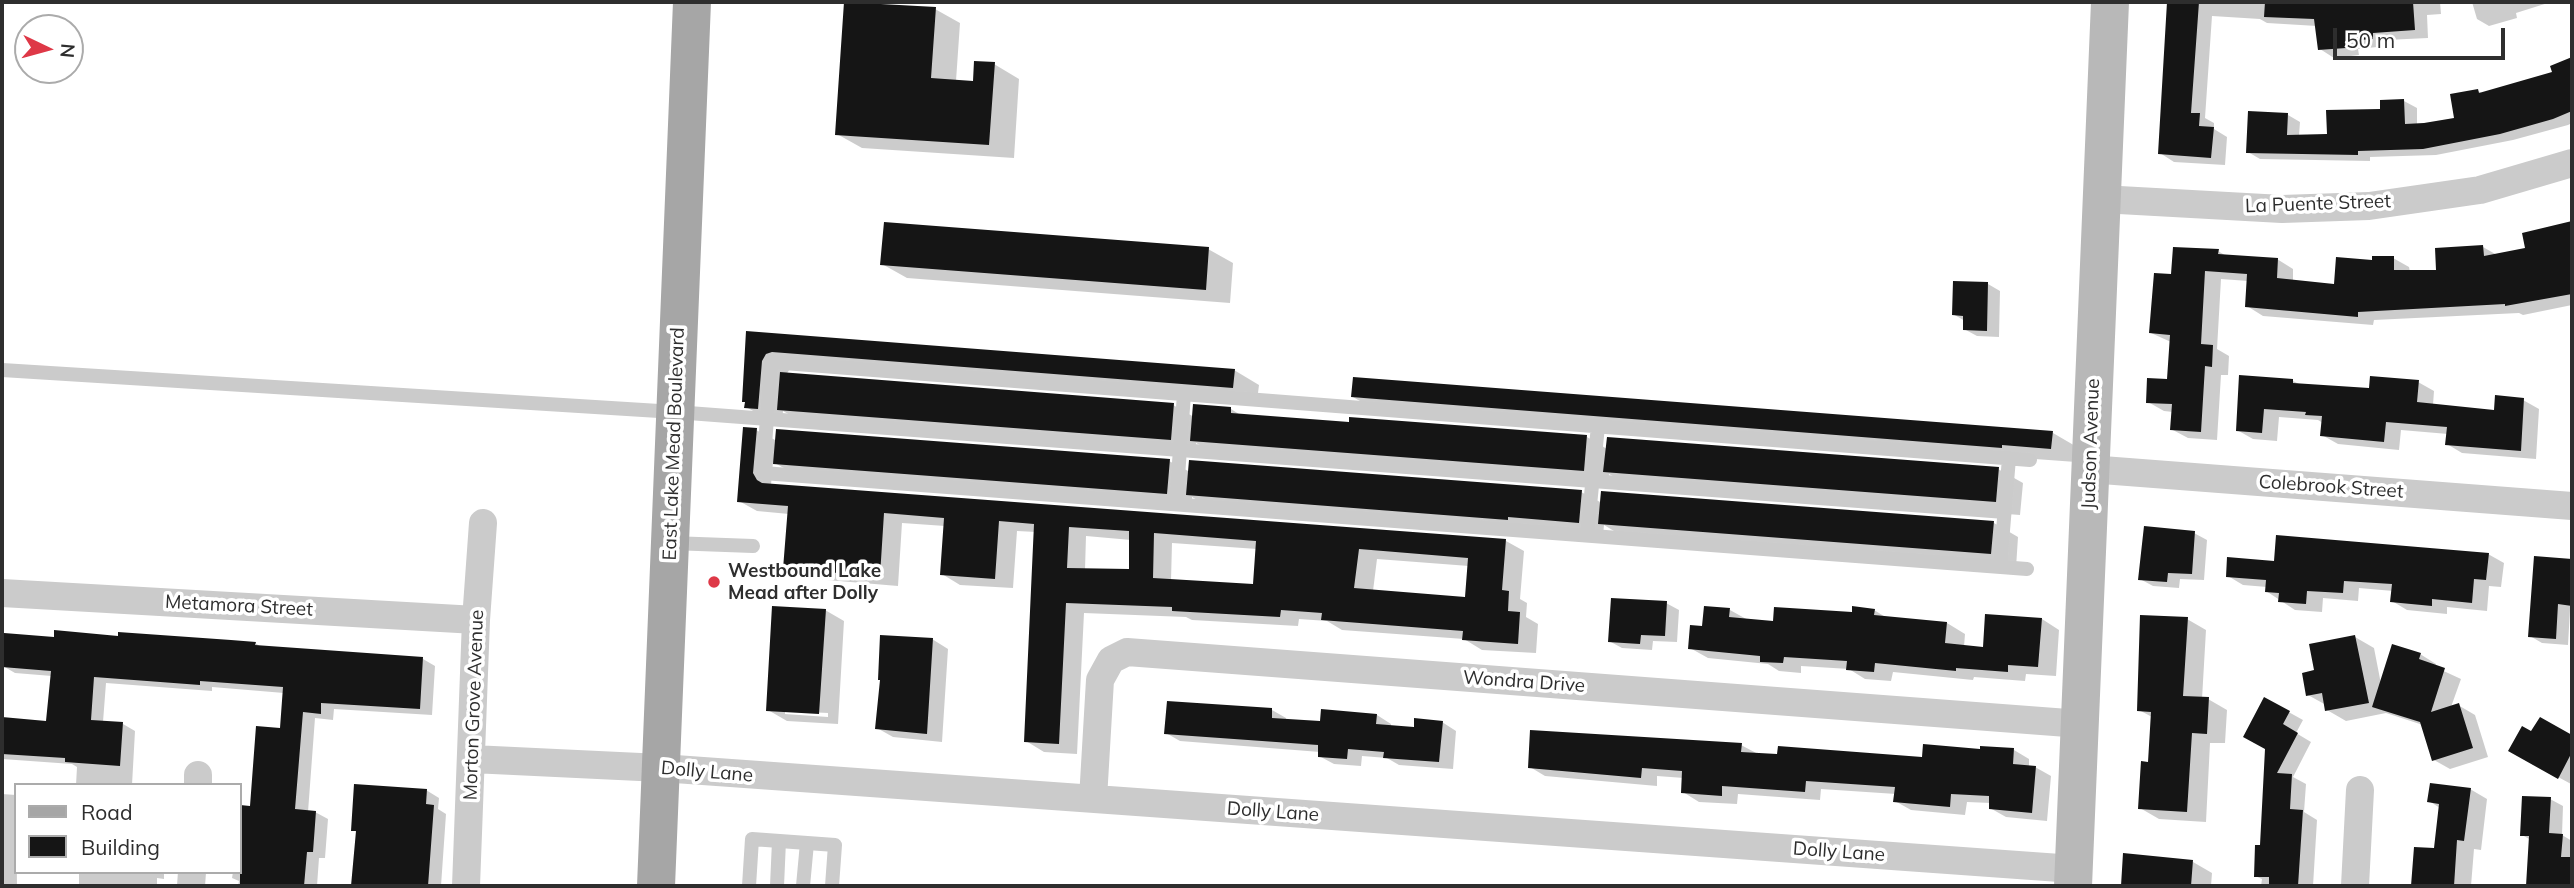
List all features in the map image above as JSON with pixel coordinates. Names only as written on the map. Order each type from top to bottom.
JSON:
[{"type":"main road","name":"East Lake Mead Boulevard","points":[[656,886],[692,2]]},
{"type":"street","name":"Judson Avenue","points":[[2073,878],[2110,2]]},
{"type":"street","name":"La Puente Street","points":[[2101,199],[2282,209],[2369,206],[2480,190],[2572,163]]},
{"type":"street","name":"Colebrook Street","points":[[2089,469],[2572,506]]},
{"type":"street","name":"Morton Grove Avenue","points":[[466,886],[476,620],[483,523]]},
{"type":"street","name":"Metamora Street","points":[[2,593],[476,620]]},
{"type":"street","name":"Wondra Drive","points":[[1093,799],[1100,680],[1111,660],[1127,652],[2081,724]]},
{"type":"street","name":"Dolly Lane","points":[[472,760],[661,768],[1093,799],[2073,878]]},
{"type":"street","points":[[2355,886],[2360,790]]},
{"type":"lane","points":[[2027,569],[762,472],[772,362],[2030,460]]},
{"type":"lane","points":[[2,370],[675,412],[2005,512]]},
{"type":"lane","points":[[1176,504],[1184,394]]},
{"type":"lane","points":[[1587,535],[1598,426]]},
{"type":"lane","points":[[2000,567],[2009,458]]},
{"type":"lane","points":[[670,543],[753,546]]},
{"type":"lane","points":[[749,886],[752,839],[835,845],[832,886]]},
{"type":"lane","points":[[777,886],[779,841]]},
{"type":"lane","points":[[803,886],[807,843]]},
{"type":"building","points":[[844,2],[936,7],[931,78],[973,81],[974,61],[995,62],[989,145],[835,135]]},
{"type":"building","points":[[2167,2],[2199,2],[2191,113],[2200,113],[2199,126],[2214,127],[2211,158],[2158,154]]},
{"type":"building","points":[[2265,2],[2413,2],[2415,30],[2373,33],[2373,39],[2345,41],[2346,48],[2318,50],[2314,19],[2264,17]]},
{"type":"building","points":[[2572,57],[2572,111],[2553,119],[2500,134],[2423,149],[2358,151],[2358,155],[2246,153],[2248,111],[2288,113],[2287,135],[2327,134],[2326,110],[2380,109],[2380,100],[2404,99],[2405,124],[2454,118],[2450,94],[2478,89],[2479,93],[2552,72],[2550,66]]},
{"type":"building","points":[[2572,221],[2572,294],[2505,306],[2358,312],[2358,317],[2245,307],[2247,274],[2205,271],[2201,344],[2213,345],[2212,367],[2205,366],[2201,432],[2170,430],[2172,404],[2146,403],[2147,378],[2167,379],[2170,335],[2149,333],[2154,273],[2171,274],[2173,247],[2219,249],[2218,254],[2278,258],[2277,278],[2334,284],[2336,257],[2372,260],[2372,256],[2394,256],[2394,270],[2436,270],[2435,248],[2483,245],[2484,256],[2525,248],[2522,233]]},
{"type":"building","points":[[884,222],[1209,247],[1206,290],[880,265]]},
{"type":"building","points":[[1953,281],[1988,282],[1987,331],[1963,330],[1963,316],[1952,315]]},
{"type":"building","points":[[746,331],[1235,369],[1233,388],[772,352],[766,354],[762,361],[758,409],[744,408],[745,402],[742,402]]},
{"type":"building","points":[[780,372],[1174,403],[1171,440],[777,410]]},
{"type":"building","points":[[2239,375],[2293,379],[2293,383],[2369,388],[2370,376],[2419,380],[2417,402],[2494,410],[2495,395],[2524,398],[2521,451],[2445,445],[2447,427],[2386,422],[2384,442],[2320,436],[2322,416],[2264,409],[2262,433],[2236,431]]},
{"type":"building","points":[[1353,377],[2053,431],[2051,449],[2002,445],[2002,448],[1351,397]]},
{"type":"building","points":[[1193,404],[1231,407],[1231,413],[1349,422],[1349,417],[1587,435],[1584,471],[1190,441]]},
{"type":"building","points":[[743,427],[757,428],[753,473],[762,483],[1506,539],[1502,590],[1509,591],[1508,611],[1520,612],[1518,644],[1462,640],[1463,631],[1321,620],[1322,613],[1281,610],[1280,617],[1172,611],[1172,607],[1066,603],[1059,744],[1024,742],[1034,524],[999,521],[995,579],[940,575],[944,518],[884,513],[880,576],[783,569],[788,506],[737,502]],"holes":[[[1069,527],[1129,531],[1129,569],[1067,568]],[[1154,533],[1256,541],[1253,584],[1153,578]],[[1359,549],[1468,558],[1465,597],[1354,588]]]},
{"type":"building","points":[[776,429],[1170,459],[1167,494],[773,464]]},
{"type":"building","points":[[1607,437],[1999,467],[1996,502],[1603,472]]},
{"type":"building","points":[[1189,460],[1582,490],[1579,523],[1186,495]]},
{"type":"building","points":[[1601,491],[1994,521],[1991,554],[1598,524]]},
{"type":"building","points":[[2144,526],[2195,531],[2192,574],[2168,573],[2167,582],[2138,580]]},
{"type":"building","points":[[2276,535],[2489,553],[2486,580],[2474,579],[2472,603],[2432,599],[2432,606],[2390,602],[2392,584],[2344,581],[2343,593],[2307,591],[2306,604],[2278,602],[2279,593],[2265,592],[2266,580],[2226,577],[2227,557],[2274,561]]},
{"type":"building","points":[[2534,556],[2572,559],[2572,606],[2558,604],[2556,639],[2528,637]]},
{"type":"building","points":[[1611,598],[1667,601],[1665,636],[1641,635],[1640,644],[1608,642]]},
{"type":"building","points":[[772,606],[826,609],[819,714],[766,711]]},
{"type":"building","points":[[1704,606],[1730,608],[1729,617],[1773,621],[1774,607],[1852,612],[1852,606],[1875,609],[1874,615],[1947,622],[1945,643],[1983,647],[1985,614],[2042,618],[2038,667],[2008,665],[2008,672],[1956,668],[1956,671],[1875,663],[1874,672],[1846,670],[1847,661],[1784,657],[1783,663],[1760,662],[1760,656],[1688,649],[1690,625],[1702,626]]},
{"type":"building","points":[[2140,615],[2188,617],[2183,696],[2209,697],[2207,734],[2192,733],[2187,812],[2138,809],[2141,761],[2148,762],[2151,712],[2137,711]]},
{"type":"building","points":[[54,630],[118,636],[118,632],[423,657],[420,709],[321,703],[321,714],[303,712],[295,809],[316,811],[313,852],[307,852],[304,886],[240,886],[242,805],[250,806],[256,726],[280,728],[283,687],[200,681],[200,685],[94,677],[91,720],[123,722],[120,766],[65,762],[65,758],[2,754],[2,717],[46,721],[51,671],[2,667],[4,633],[54,637]]},
{"type":"building","points":[[880,635],[933,638],[927,734],[875,729],[880,680]]},
{"type":"building","points":[[2355,635],[2369,703],[2325,711],[2322,693],[2306,696],[2302,673],[2314,670],[2309,644]]},
{"type":"building","points":[[2392,644],[2421,653],[2419,659],[2445,668],[2431,712],[2459,703],[2473,748],[2432,761],[2420,722],[2372,707]]},
{"type":"building","points":[[2264,697],[2290,711],[2283,724],[2298,733],[2277,773],[2292,774],[2290,809],[2303,810],[2298,886],[2269,886],[2269,877],[2254,877],[2255,845],[2260,845],[2265,749],[2243,737]]},
{"type":"building","points":[[1167,701],[1272,708],[1272,718],[1320,721],[1321,709],[1377,714],[1376,724],[1414,727],[1414,718],[1443,721],[1439,762],[1383,758],[1384,752],[1348,749],[1347,759],[1318,757],[1318,745],[1164,734]]},
{"type":"building","points":[[2540,717],[2572,735],[2572,752],[2558,779],[2508,751],[2522,726],[2531,731]]},
{"type":"building","points":[[1530,730],[1742,743],[1741,752],[1777,754],[1778,746],[1922,757],[1923,744],[1980,749],[1980,746],[2014,748],[2013,764],[2036,766],[2032,813],[1989,809],[1989,796],[1951,794],[1950,807],[1893,802],[1895,787],[1806,781],[1805,792],[1722,786],[1722,796],[1681,793],[1682,771],[1642,768],[1641,778],[1528,768]]},
{"type":"building","points":[[2430,783],[2471,788],[2464,841],[2457,840],[2454,886],[2411,886],[2414,847],[2434,848],[2439,804],[2427,802]]},
{"type":"building","points":[[354,784],[427,789],[426,804],[434,805],[428,886],[351,886],[356,831],[351,831]]},
{"type":"building","points":[[2522,796],[2551,797],[2549,833],[2563,834],[2561,857],[2572,857],[2572,886],[2526,886],[2529,836],[2520,836]]},
{"type":"building","points":[[2123,853],[2193,860],[2191,886],[2121,886]]},
{"type":"place","name":"Westbound Lake Mead after Dolly","points":[[714,582]]}]
